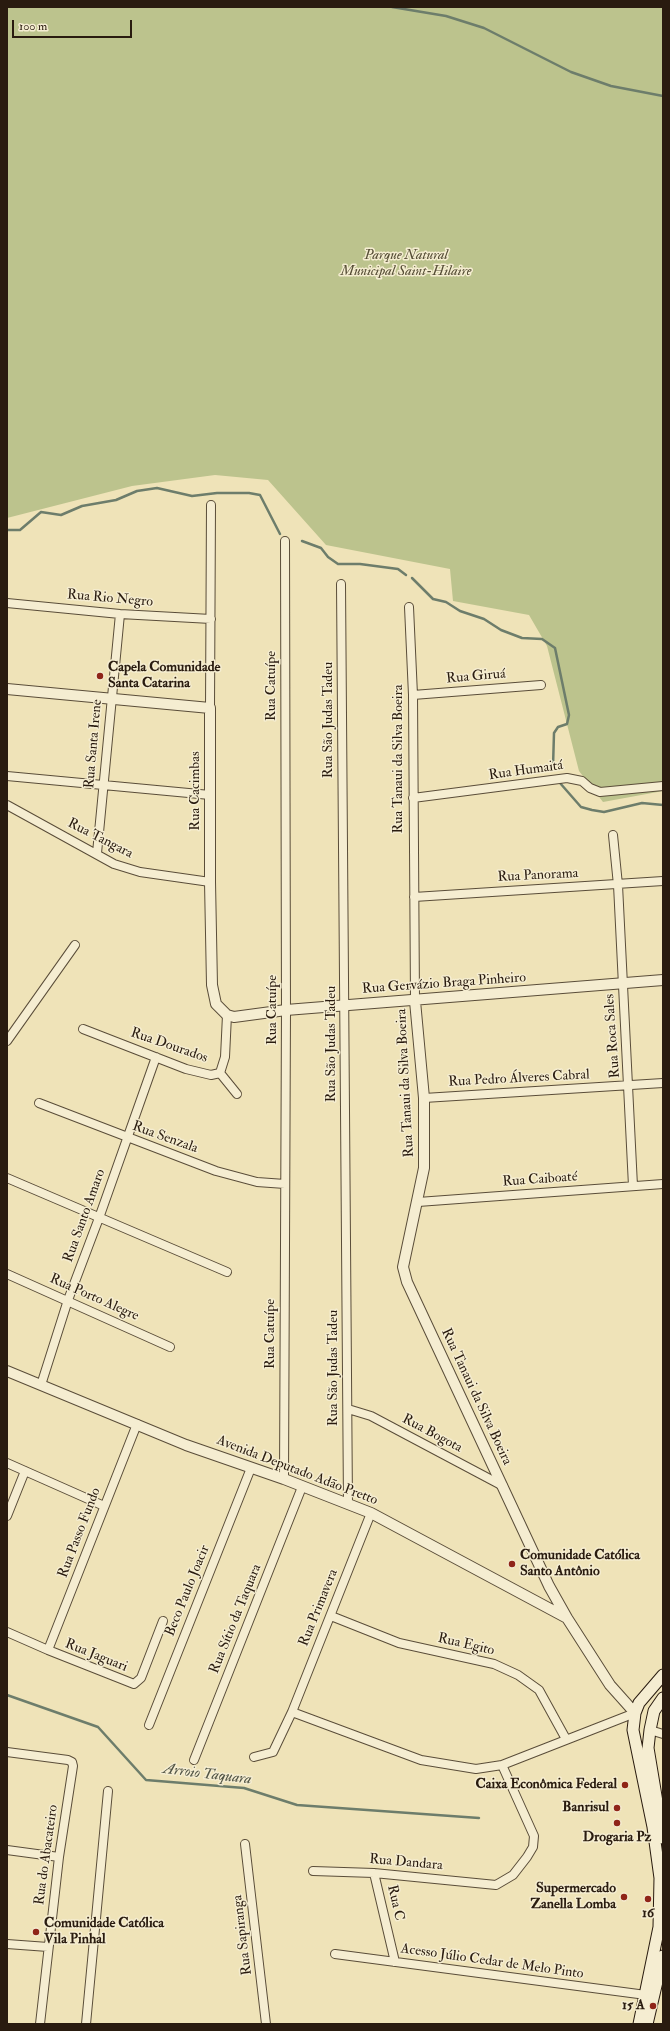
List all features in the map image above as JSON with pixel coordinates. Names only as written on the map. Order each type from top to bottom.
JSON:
[{"type":"main road","points":[[639,2024],[659,1927],[660,1878],[653,1827],[633,1730],[637,1708],[663,1675]]},
{"type":"main road","points":[[663,1698],[654,1712],[648,1748],[663,1838]]},
{"type":"main road","points":[[637,1708],[654,1712]]},
{"type":"main road","points":[[633,1730],[650,1730]]},
{"type":"main road","points":[[647,2024],[663,1956]]},
{"type":"street","name":"Rua Cacimbas","points":[[211,504],[210,882],[212,985],[216,1004],[227,1015]]},
{"type":"street","name":"Rua Catuípe","points":[[284,1479],[286,1010],[285,541]]},
{"type":"street","name":"Rua São Judas Tadeu","points":[[341,584],[348,1504]]},
{"type":"street","name":"Rua Rio Negro","points":[[7,603],[120,614],[211,619]]},
{"type":"street","name":"Rua Tanaui da Silva Boeira","points":[[409,607],[413,695],[415,1000],[424,1098],[424,1168],[403,1267],[407,1282],[549,1586],[567,1618],[610,1685],[637,1708]]},
{"type":"street","name":"Rua Santa Irene","points":[[97,853],[120,614]]},
{"type":"street","name":"Rua Giruá","points":[[413,695],[541,685]]},
{"type":"street","points":[[7,689],[210,708]]},
{"type":"street","points":[[7,776],[210,794]]},
{"type":"street","name":"Rua Humaitá","points":[[413,798],[567,778],[582,780],[590,788],[600,792],[663,786]]},
{"type":"street","name":"Rua Tangara","points":[[7,805],[97,853],[114,864],[140,872],[210,882]]},
{"type":"street","name":"Rua Roca Sales","points":[[613,835],[618,885],[633,1186]]},
{"type":"street","name":"Rua Panorama","points":[[414,897],[663,881]]},
{"type":"street","points":[[7,1041],[75,945]]},
{"type":"street","name":"Rua Gervázio Braga Pinheiro","points":[[227,1015],[234,1017],[286,1010],[663,980]]},
{"type":"street","points":[[220,1073],[225,1057],[227,1015]]},
{"type":"street","name":"Rua Dourados","points":[[84,1029],[186,1069],[211,1075],[220,1073],[237,1094]]},
{"type":"street","name":"Rua Santo Amaro","points":[[41,1385],[68,1300],[128,1138],[156,1057]]},
{"type":"street","name":"Rua Pedro Álveres Cabral","points":[[424,1098],[663,1083]]},
{"type":"street","name":"Rua Senzala","points":[[39,1104],[216,1171],[257,1182],[285,1184]]},
{"type":"street","points":[[7,1178],[227,1272]]},
{"type":"street","name":"Rua Caiboaté","points":[[418,1202],[663,1184]]},
{"type":"street","name":"Rua Porto Alegre","points":[[7,1274],[68,1300],[170,1347]]},
{"type":"street","name":"Avenida Deputado Adão Pretto","points":[[7,1370],[186,1445],[284,1479],[371,1514],[567,1618]]},
{"type":"street","name":"Rua Bogota","points":[[348,1409],[371,1416],[503,1486]]},
{"type":"street","name":"Rua Passo Fundo","points":[[48,1650],[137,1424]]},
{"type":"street","points":[[7,1463],[104,1506]]},
{"type":"street","name":"Beco Paulo Joacir","points":[[149,1724],[251,1468]]},
{"type":"street","points":[[7,1516],[25,1471]]},
{"type":"street","name":"Rua Sítio da Taquara","points":[[194,1760],[302,1487]]},
{"type":"street","name":"Rua Primavera","points":[[254,1757],[273,1752],[292,1712],[371,1514]]},
{"type":"street","name":"Rua Egito","points":[[331,1616],[399,1643],[494,1664],[518,1675],[539,1690],[566,1740]]},
{"type":"street","name":"Rua Jaguari","points":[[7,1632],[134,1684],[141,1678],[163,1621]]},
{"type":"street","points":[[292,1712],[421,1760],[476,1769],[502,1765],[566,1740],[637,1708]]},
{"type":"street","points":[[650,1730],[663,1734]]},
{"type":"street","name":"Rua do Abacateiro","points":[[7,1752],[68,1760],[72,1762],[73,1766],[59,1857],[40,2024]]},
{"type":"street","name":"Rua Dandara","points":[[313,1872],[374,1873],[496,1885],[513,1875],[533,1848],[534,1836],[502,1765]]},
{"type":"street","points":[[86,2024],[108,1791]]},
{"type":"street","name":"Rua Sapiranga","points":[[245,1844],[266,2024]]},
{"type":"street","points":[[7,1850],[59,1857]]},
{"type":"street","name":"Rua C","points":[[374,1873],[395,1962]]},
{"type":"street","points":[[7,1944],[48,1947]]},
{"type":"street","name":"Acesso Júlio Cedar de Melo Pinto","points":[[335,1954],[646,1995]]},
{"type":"green space","name":"Parque Natural Municipal Saint-Hilaire","points":[[7,7],[663,7],[663,791],[603,802],[579,771],[547,646],[529,615],[453,601],[450,569],[326,545],[268,480],[215,475],[132,486],[7,518]]},
{"type":"waterway","points":[[392,7],[446,16],[484,28],[571,72],[611,86],[663,96]]},
{"type":"waterway","points":[[7,530],[20,530],[41,512],[61,515],[82,506],[116,500],[137,491],[157,488],[192,496],[217,493],[249,493],[260,495],[280,534]]},
{"type":"waterway","points":[[302,541],[321,548],[328,557],[338,564],[360,564],[398,569],[406,575]]},
{"type":"waterway","points":[[412,578],[433,599],[446,602],[460,611],[484,619],[501,630],[522,638],[542,639],[555,648],[569,715],[567,724],[558,727],[554,733],[553,767]]},
{"type":"waterway","points":[[560,783],[581,807],[592,810],[604,812],[642,803],[663,805]]},
{"type":"waterway","name":"Arroio Taquara","points":[[7,1695],[98,1727],[146,1780],[244,1788],[297,1805],[479,1818]]},
{"type":"place","name":"Capela Comunidade Santa Catarina","points":[[100,676]]},
{"type":"place","name":"Comunidade Católica Santo Antônio","points":[[512,1564]]},
{"type":"place","name":"Caixa Econômica Federal","points":[[625,1785]]},
{"type":"place","name":"Banrisul","points":[[617,1808]]},
{"type":"place","name":"Drogaria Pz","points":[[617,1823]]},
{"type":"place","name":"Supermercado Zanella Lomba","points":[[624,1897]]},
{"type":"place","name":"16","points":[[648,1899]]},
{"type":"place","name":"Comunidade Católica Vila Pinhal","points":[[36,1932]]},
{"type":"place","name":"15 A","points":[[653,2006]]}]
